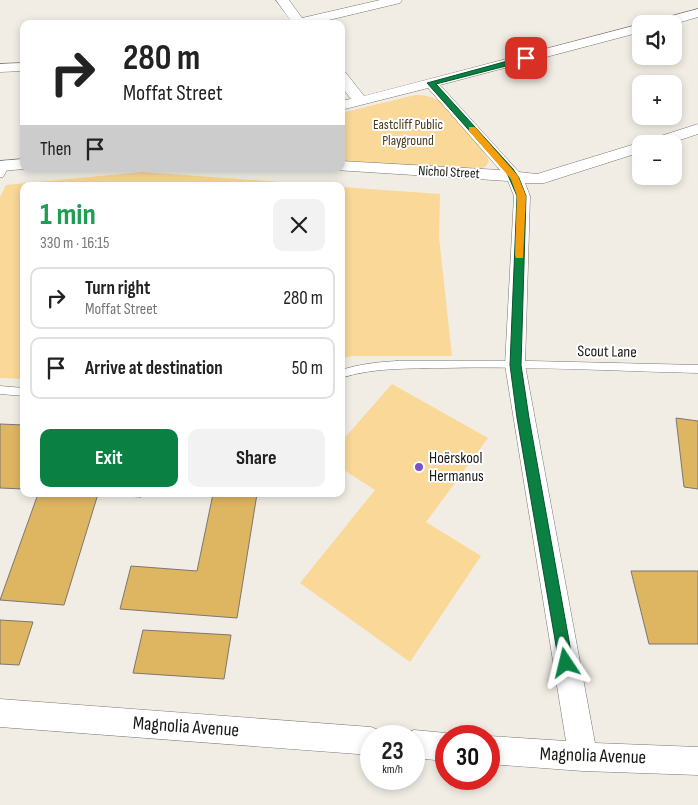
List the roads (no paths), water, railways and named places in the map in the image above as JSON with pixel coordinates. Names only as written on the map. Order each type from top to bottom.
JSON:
[{"type":"street","points":[[282,0],[296,20]]},
{"type":"street","points":[[311,20],[396,0]]},
{"type":"street","points":[[682,17],[698,13]]},
{"type":"street","points":[[345,105],[632,30]]},
{"type":"street","points":[[0,68],[20,66]]},
{"type":"street","points":[[345,81],[360,101]]},
{"type":"street","points":[[431,83],[515,178],[522,196],[515,365],[583,757]]},
{"type":"street","points":[[679,135],[698,129]]},
{"type":"street","name":"Nichol Street","points":[[345,166],[486,174],[538,179],[632,150]]},
{"type":"street","points":[[2,169],[20,165]]},
{"type":"street","name":"Magnolia Avenue","points":[[0,714],[360,740]]},
{"type":"street","name":"Magnolia Avenue","points":[[500,751],[583,757],[698,760]]},
{"type":"lane","name":"Scout Lane","points":[[345,372],[356,368],[376,366],[484,363],[698,369]]},
{"type":"lane","points":[[0,390],[20,392]]},
{"type":"place","name":"Hoërskool Hermanus","points":[[419,467]]},
{"type":"park label","name":"Eastcliff Public Playground","points":[[408,132]]}]
